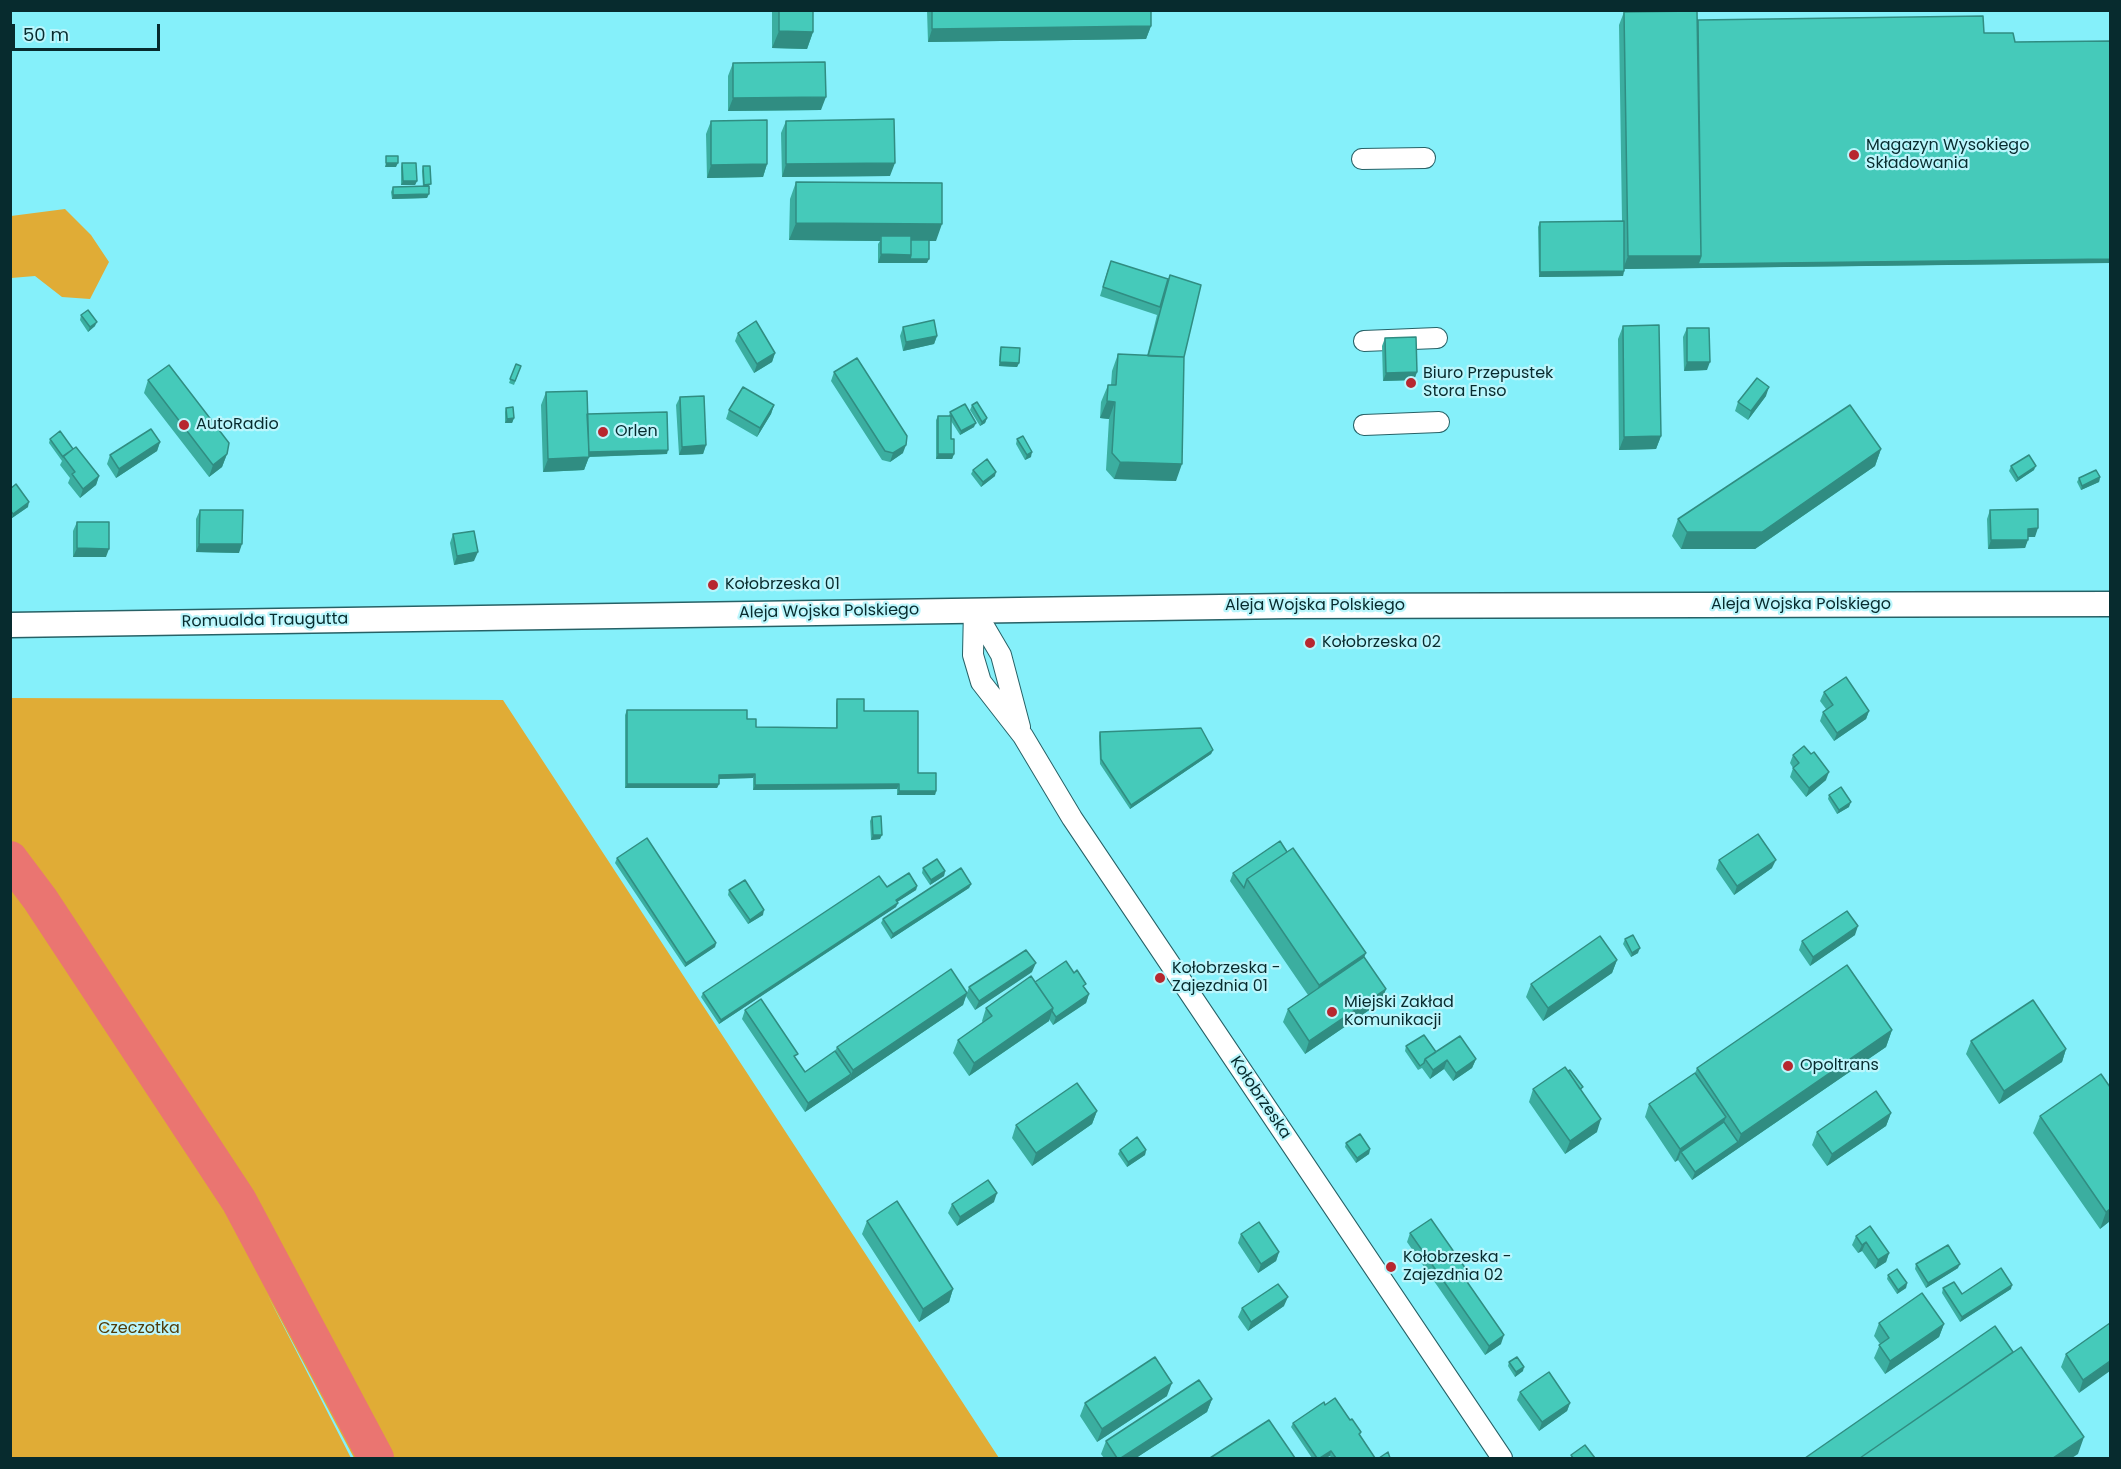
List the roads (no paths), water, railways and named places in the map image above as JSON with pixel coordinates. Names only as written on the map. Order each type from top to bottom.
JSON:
[{"type":"main road","name":"Aleja Wojska Polskiego","points":[[519,619],[974,609],[2110,603]]},
{"type":"main road","name":"Romualda Traugutta","points":[[10,625],[519,619]]},
{"type":"street","points":[[1362,159],[1425,158]]},
{"type":"street","points":[[1364,341],[1437,338]]},
{"type":"street","points":[[1364,425],[1439,422]]},
{"type":"street","name":"Kołobrzeska","points":[[974,609],[1002,655],[1023,736]]},
{"type":"street","name":"Kołobrzeska","points":[[974,609],[973,655],[981,682],[1023,736],[1072,818],[1502,1458]]},
{"type":"waterway","name":"Czeczotka","points":[[10,859],[40,899],[239,1201],[376,1458]]},
{"type":"place","name":"Magazyn Wysokiego Składowania","points":[[1854,155]]},
{"type":"place","name":"Biuro Przepustek Stora Enso","points":[[1411,383]]},
{"type":"place","name":"AutoRadio","points":[[184,425]]},
{"type":"place","name":"Orlen","points":[[603,432]]},
{"type":"place","name":"Kołobrzeska 01","points":[[713,585]]},
{"type":"place","name":"Kołobrzeska 02","points":[[1310,643]]},
{"type":"place","name":"Kołobrzeska - Zajezdnia 01","points":[[1160,978]]},
{"type":"place","name":"Miejski Zakład Komunikacji","points":[[1332,1012]]},
{"type":"place","name":"Opoltrans","points":[[1788,1066]]},
{"type":"place","name":"Kołobrzeska - Zajezdnia 02","points":[[1391,1267]]}]
